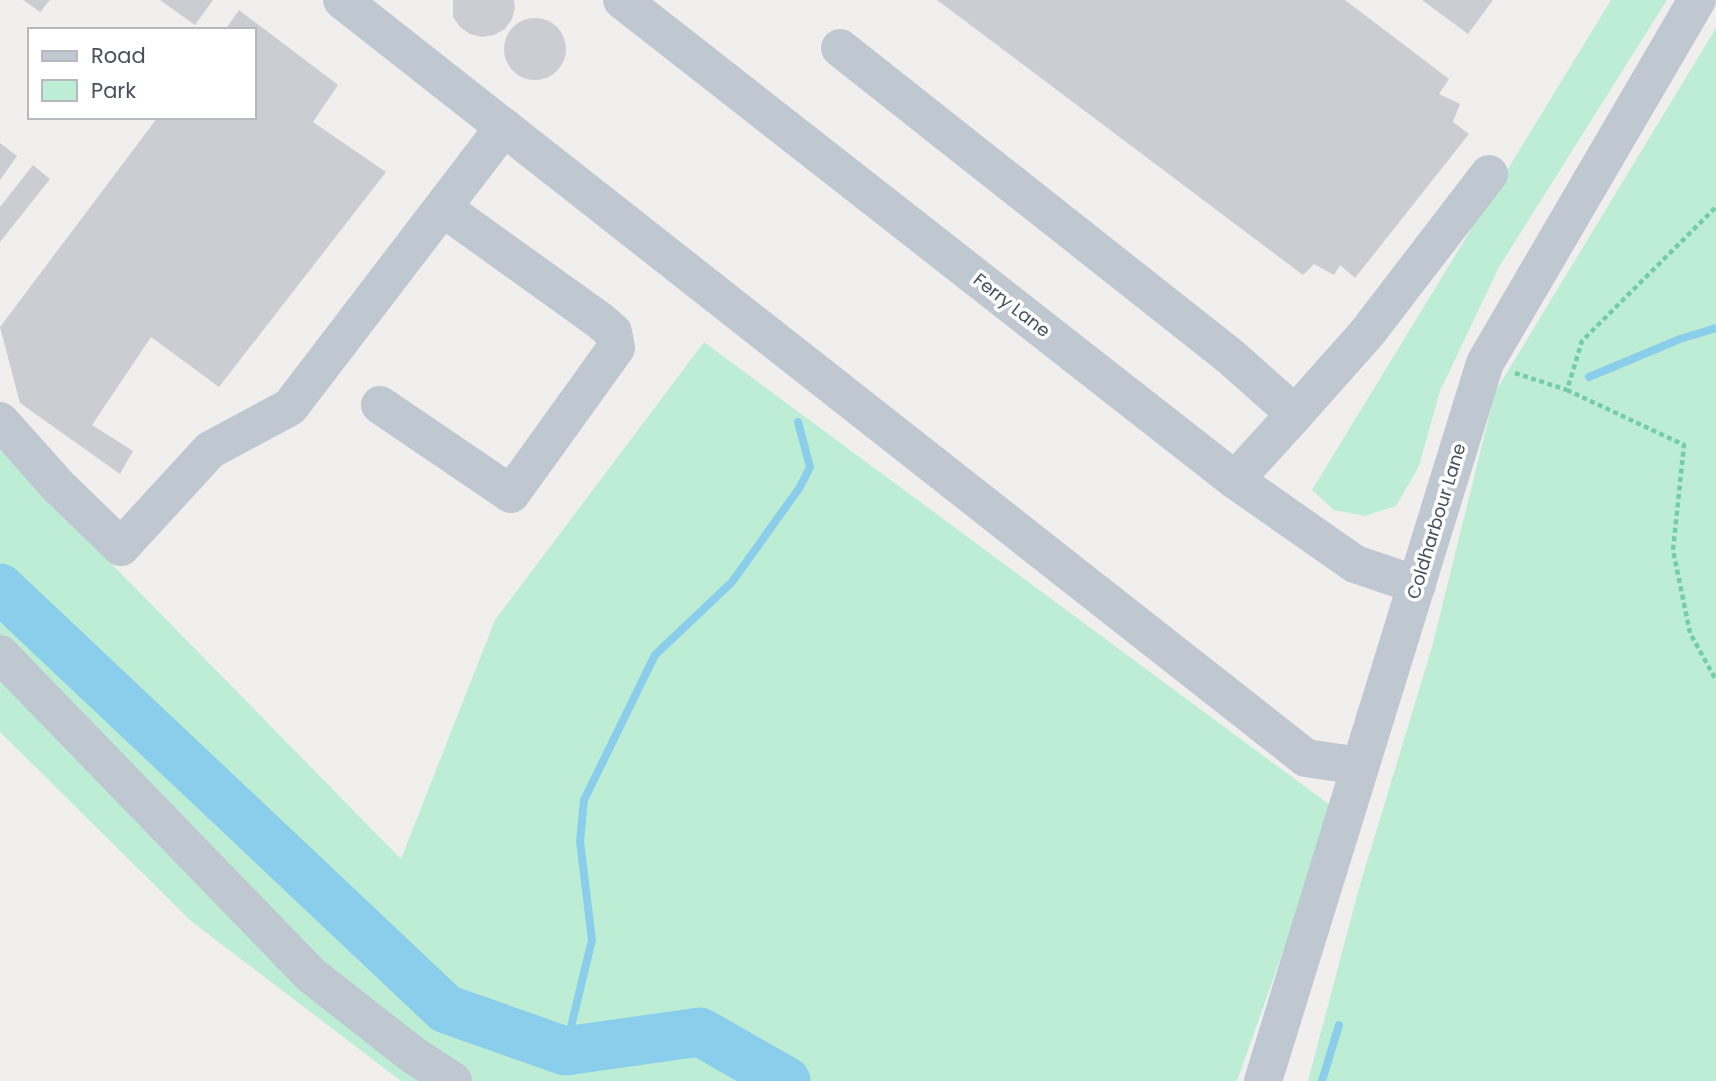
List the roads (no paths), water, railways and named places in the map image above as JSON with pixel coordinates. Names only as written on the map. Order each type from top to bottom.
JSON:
[{"type":"street","points":[[342,0],[1306,758],[1360,766]]},
{"type":"street","name":"Ferry Lane","points":[[622,0],[1234,480],[1355,564],[1417,585]]},
{"type":"street","name":"Coldharbour Lane","points":[[1263,1081],[1485,363],[1697,0]]},
{"type":"street","points":[[840,48],[1231,357],[1295,414]]},
{"type":"street","points":[[0,421],[59,487],[121,547],[210,450],[290,407],[504,127]]},
{"type":"street","points":[[1234,480],[1367,333],[1489,174]]},
{"type":"street","points":[[380,405],[511,494],[616,348],[612,332],[599,320],[443,208]]},
{"type":"street","points":[[0,654],[311,975],[413,1055],[453,1081]]},
{"type":"waterway","points":[[1589,377],[1680,339],[1716,328]]},
{"type":"waterway","points":[[565,1051],[592,940],[580,841],[584,800],[655,655],[732,582],[800,487],[810,467],[798,422]]},
{"type":"waterway","points":[[0,588],[446,1009],[565,1051],[700,1032],[786,1081]]},
{"type":"waterway","points":[[1322,1081],[1339,1025]]}]
